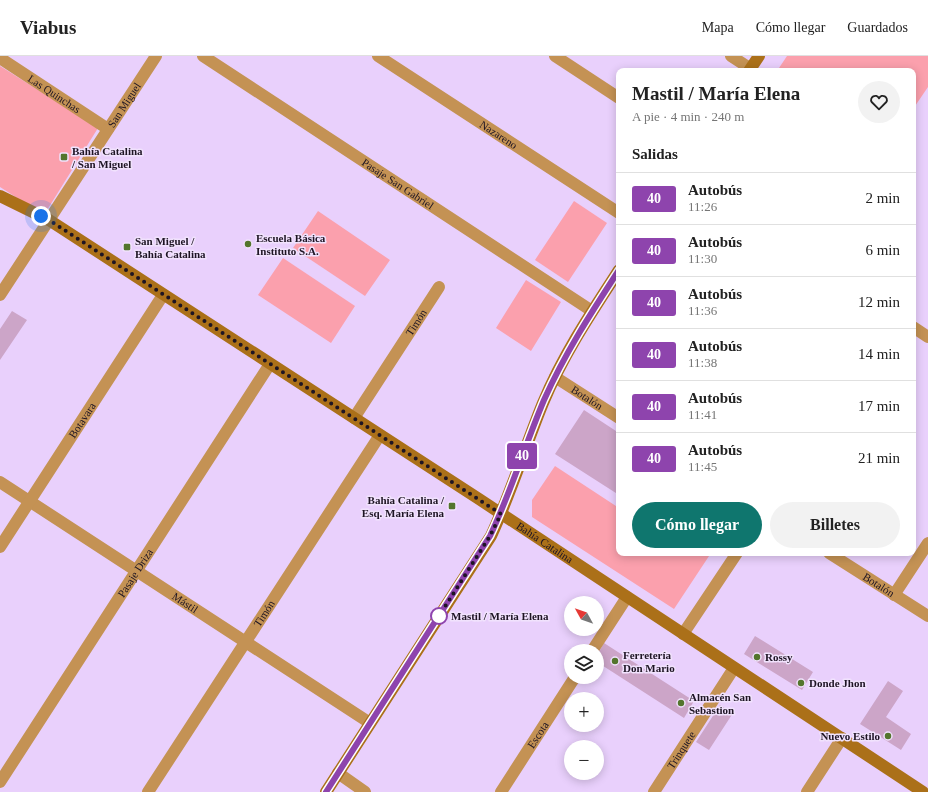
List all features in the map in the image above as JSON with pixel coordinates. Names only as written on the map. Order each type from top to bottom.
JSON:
[{"type":"street","name":"San Miguel","points":[[0,295],[156,56]]},
{"type":"street","name":"Pasaje San Gabriel","points":[[203,56],[592,311]]},
{"type":"street","name":"Nazareno","points":[[378,56],[616,211]]},
{"type":"street","points":[[555,56],[616,96]]},
{"type":"street","points":[[731,56],[747,68]]},
{"type":"street","points":[[751,68],[759,56]]},
{"type":"street","name":"Las Quinchas","points":[[3,58],[108,129]]},
{"type":"street","name":"Bahía Catalina","points":[[0,196],[49,220],[501,514],[923,792]]},
{"type":"street","points":[[326,792],[490,536],[501,514],[532,430],[566,353],[616,275]]},
{"type":"street","name":"Timón","points":[[354,418],[440,287]]},
{"type":"street","name":"Botavara","points":[[0,547],[163,294]]},
{"type":"street","points":[[916,329],[928,337]]},
{"type":"street","name":"Pasaje Driza","points":[[0,782],[270,364]]},
{"type":"street","name":"Botalón","points":[[555,377],[616,416]]},
{"type":"street","name":"Timón","points":[[148,792],[380,435]]},
{"type":"street","name":"Mástil","points":[[0,482],[370,723]]},
{"type":"street","points":[[894,595],[928,543]]},
{"type":"street","points":[[684,634],[735,556]]},
{"type":"street","name":"Botalón","points":[[834,556],[928,616]]},
{"type":"street","points":[[597,644],[627,597]]},
{"type":"street","name":"Trinquete","points":[[654,792],[734,668]]},
{"type":"street","name":"Escota","points":[[501,792],[570,684]]},
{"type":"street","points":[[807,792],[842,738]]},
{"type":"street","points":[[338,773],[365,792]]},
{"type":"shaded area","points":[[787,56],[928,56],[928,87],[916,105],[916,68],[779,68]]},
{"type":"shaded area","points":[[0,66],[98,128],[44,215],[0,187]]},
{"type":"shaded area","points":[[574,201],[607,223],[568,282],[535,260]]},
{"type":"shaded area","points":[[318,211],[390,260],[365,296],[293,248]]},
{"type":"shaded area","points":[[283,258],[355,306],[331,343],[258,295]]},
{"type":"shaded area","points":[[526,280],[561,302],[531,351],[496,328]]},
{"type":"shaded area","points":[[555,466],[616,506],[616,556],[709,556],[674,609],[532,517],[532,500]]},
{"type":"building","points":[[12,311],[27,320],[0,360],[0,329]]},
{"type":"building","points":[[584,410],[616,431],[616,493],[555,454]]},
{"type":"building","points":[[755,636],[813,672],[802,690],[744,654]]},
{"type":"building","points":[[603,644],[694,701],[684,718],[604,667]]},
{"type":"building","points":[[888,681],[903,691],[886,717],[911,734],[901,750],[860,724]]},
{"type":"building","points":[[720,705],[733,713],[709,750],[696,742]]},
{"type":"bus line","name":"40","points":[[326,792],[490,536],[501,514],[543,402],[566,353],[616,275]]},
{"type":"place","name":"Bahía Catalina / San Miguel","points":[[64,157]]},
{"type":"place","name":"Escuela Básica Instituto S.A.","points":[[248,244]]},
{"type":"place","name":"San Miguel / Bahía Catalina","points":[[127,247]]},
{"type":"place","name":"Bahía Catalina / Esq. María Elena","points":[[452,506]]},
{"type":"place","name":"Mastil / María Elena","points":[[439,616]]},
{"type":"place","name":"Rossy","points":[[757,657]]},
{"type":"place","name":"Ferretería Don Mario","points":[[615,661]]},
{"type":"place","name":"Donde Jhon","points":[[801,683]]},
{"type":"place","name":"Almacén San Sebastion","points":[[681,703]]},
{"type":"place","name":"Nuevo Estilo","points":[[888,736]]},
{"type":"route","points":[[41,216],[501,514],[490,536],[439,616]]}]
